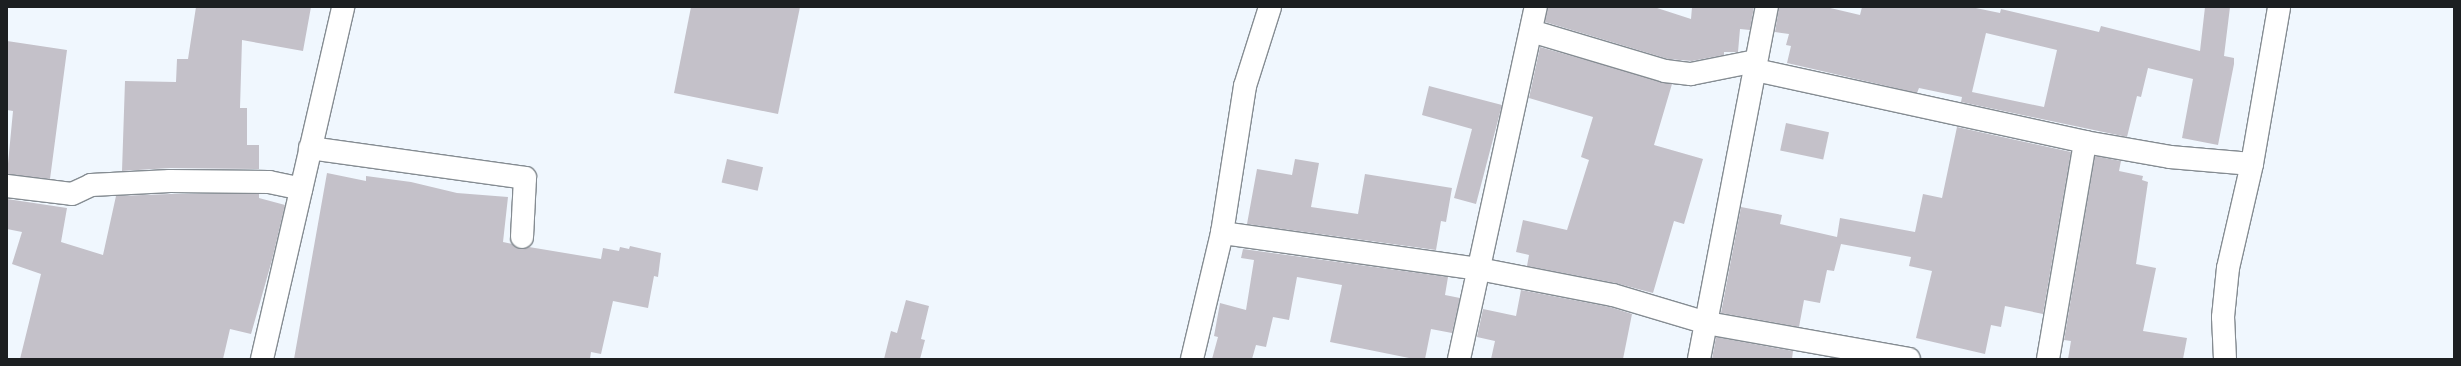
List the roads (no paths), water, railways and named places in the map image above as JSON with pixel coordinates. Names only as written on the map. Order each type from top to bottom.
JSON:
[{"type":"street","points":[[262,359],[343,7]]},
{"type":"street","points":[[1192,359],[1222,233],[1245,86],[1270,7]]},
{"type":"street","points":[[1459,359],[1536,7]]},
{"type":"street","points":[[1699,359],[1767,7]]},
{"type":"street","points":[[2225,359],[2223,317],[2228,268],[2252,164],[2279,7]]},
{"type":"street","points":[[1531,31],[1665,71],[1691,74],[1756,65],[2085,142],[2170,157],[2252,164]]},
{"type":"street","points":[[2048,359],[2085,142]]},
{"type":"street","points":[[310,148],[525,178],[522,237]]},
{"type":"street","points":[[7,186],[72,194],[91,185],[170,181],[269,182],[301,189]]},
{"type":"street","points":[[1222,233],[1479,269],[1613,295],[1707,323],[1909,359]]}]
